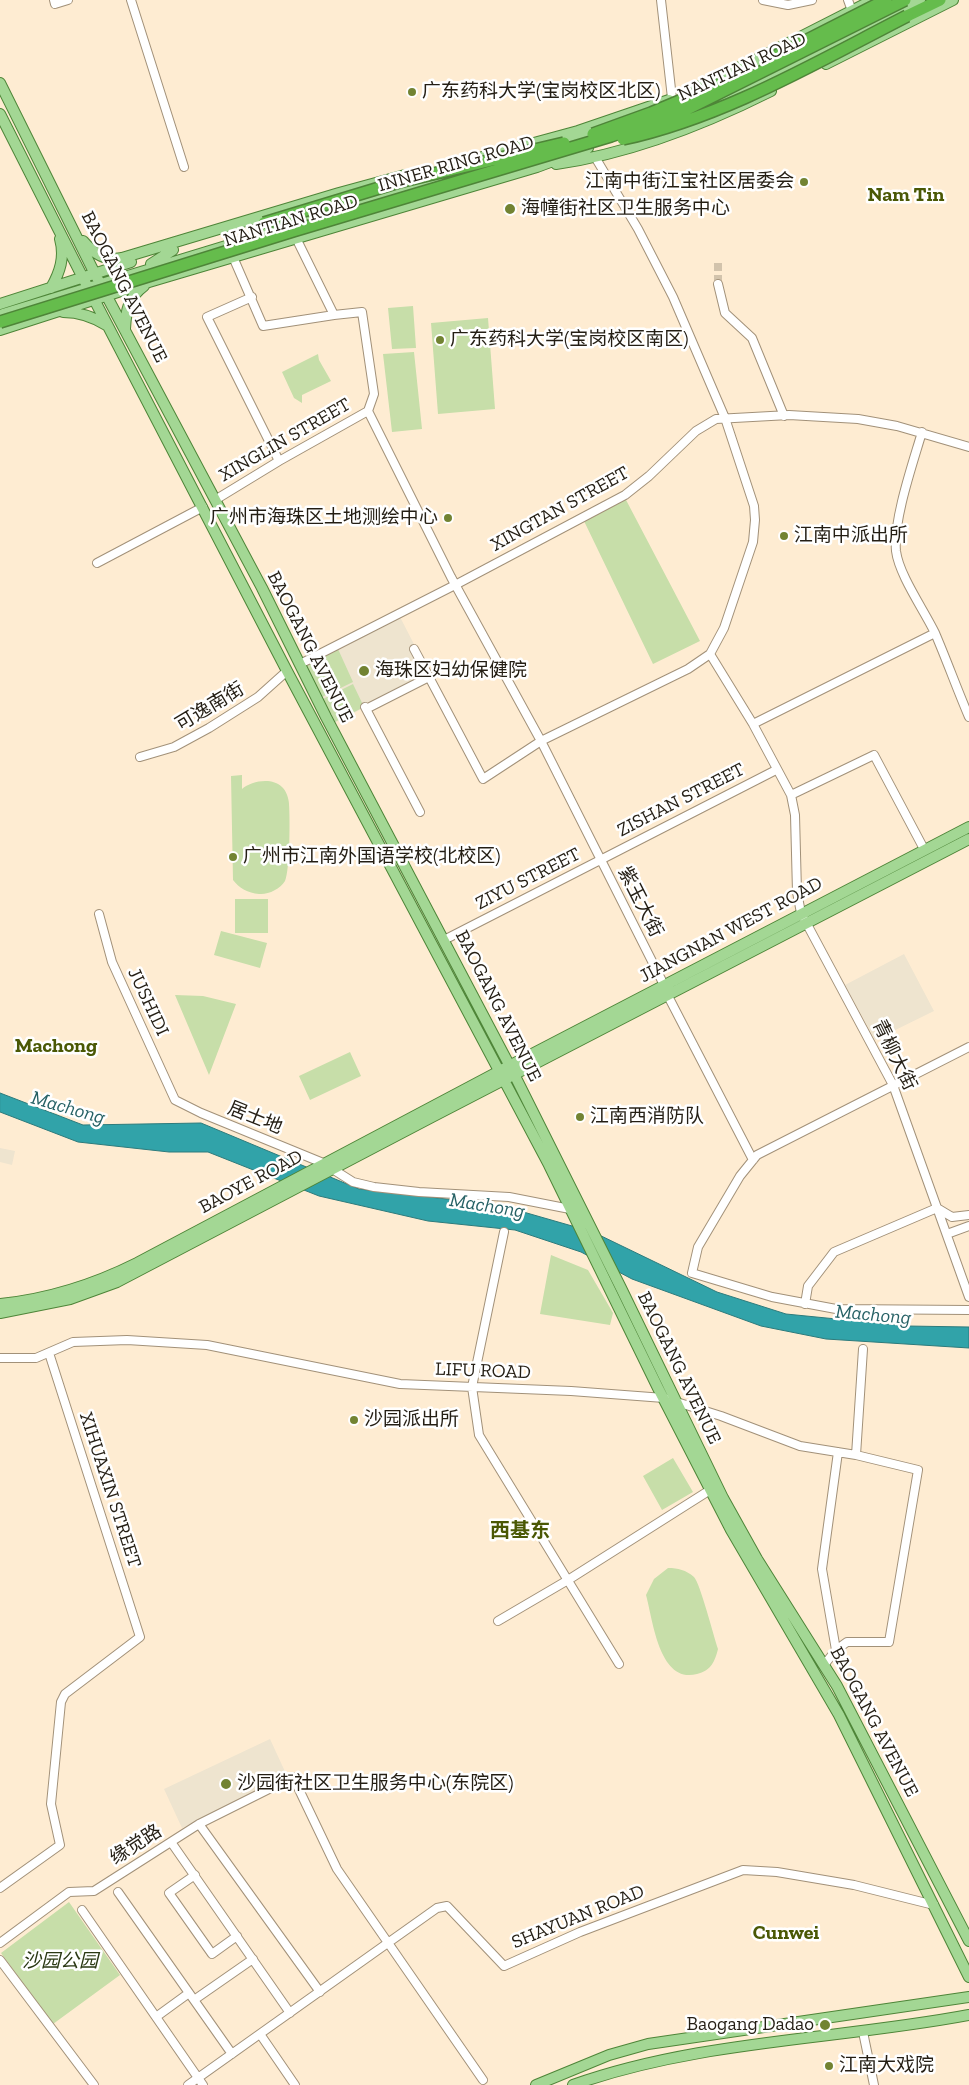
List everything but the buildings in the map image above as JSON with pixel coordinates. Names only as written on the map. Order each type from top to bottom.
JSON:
[{"type":"highway","name":"INNER RING ROAD","points":[[0,313],[628,122],[692,97],[888,0]]},
{"type":"highway","name":"INNER RING ROAD","points":[[0,322],[300,228],[625,132],[684,111],[905,0]]},
{"type":"highway","points":[[532,161],[650,133],[706,114],[745,98],[940,0]]},
{"type":"highway","points":[[264,223],[415,178],[564,143]]},
{"type":"main road","points":[[509,155],[559,137],[635,116],[743,66],[873,0]]},
{"type":"main road","name":"NANTIAN ROAD","points":[[12,305],[88,287],[141,271],[368,202],[487,161],[509,155],[532,161],[635,116],[698,95],[888,0]]},
{"type":"main road","name":"NANTIAN ROAD","points":[[0,330],[94,299],[296,238],[532,161],[639,131],[724,98],[920,0]]},
{"type":"main road","points":[[532,161],[595,157],[728,111],[748,103],[953,0]]},
{"type":"main road","points":[[837,59],[842,39]]},
{"type":"main road","points":[[724,83],[743,66]]},
{"type":"main road","name":"BAOGANG AVENUE","points":[[0,83],[95,274],[512,1070],[553,1162],[570,1209],[710,1490],[755,1573],[826,1690],[969,1977]]},
{"type":"main road","points":[[698,95],[704,107],[728,111]]},
{"type":"main road","points":[[724,98],[748,103]]},
{"type":"main road","name":"BAOGANG AVENUE","points":[[0,114],[287,671],[502,1075],[553,1162],[621,1288],[740,1530],[824,1665],[855,1720],[969,1941]]},
{"type":"main road","points":[[634,145],[638,139],[639,131],[635,116]]},
{"type":"main road","points":[[72,226],[89,248],[100,256],[115,259],[363,186],[463,162],[487,161]]},
{"type":"main road","points":[[363,186],[368,202]]},
{"type":"main road","points":[[0,313],[31,294],[264,223]]},
{"type":"main road","points":[[51,288],[62,262],[61,243],[55,224]]},
{"type":"main road","points":[[135,254],[173,250]]},
{"type":"main road","points":[[141,271],[173,250]]},
{"type":"main road","points":[[125,330],[129,302],[149,282]]},
{"type":"main road","points":[[0,304],[12,305]]},
{"type":"main road","points":[[50,314],[79,313],[92,316],[109,327]]},
{"type":"main road","points":[[287,671],[300,664]]},
{"type":"main road","name":"JIANGNAN WEST ROAD","points":[[512,1070],[664,985],[969,827]]},
{"type":"main road","points":[[512,1070],[668,996],[969,839]]},
{"type":"main road","name":"BAOYE ROAD","points":[[0,1304],[48,1296],[100,1280],[328,1168],[512,1070]]},
{"type":"main road","name":"BAOYE ROAD","points":[[0,1313],[70,1299],[110,1286],[283,1190]]},
{"type":"main road","points":[[536,2084],[609,2055],[648,2044],[969,1997]]},
{"type":"main road","points":[[573,2085],[610,2072],[663,2060],[772,2042],[863,2032],[969,2015]]},
{"type":"street","points":[[54,0],[55,4],[68,0]]},
{"type":"street","points":[[131,0],[184,167]]},
{"type":"street","points":[[661,0],[672,98]]},
{"type":"street","points":[[763,0],[788,5],[812,0]]},
{"type":"street","points":[[848,0],[852,11]]},
{"type":"street","points":[[414,649],[483,779],[541,741],[688,668],[710,654],[724,628],[755,531],[754,506],[725,418],[673,297],[638,229],[595,157]]},
{"type":"street","points":[[233,257],[263,326],[334,315],[308,266],[296,238]]},
{"type":"street","points":[[718,284],[725,313],[752,338],[784,416]]},
{"type":"street","points":[[252,297],[207,317],[279,461]]},
{"type":"street","name":"XINGLIN STREET","points":[[215,500],[279,461],[368,412],[374,394],[362,312],[334,315]]},
{"type":"street","name":"紫玉大街","points":[[368,412],[455,585],[541,741],[664,985]]},
{"type":"street","name":"XINGTAN STREET","points":[[300,664],[625,495],[649,476],[708,422],[725,418],[784,416],[858,419],[922,432],[969,447]]},
{"type":"street","points":[[922,432],[908,480],[896,535],[896,552],[900,566],[935,633],[969,718]]},
{"type":"street","points":[[97,563],[203,507]]},
{"type":"street","points":[[753,724],[935,633]]},
{"type":"street","points":[[710,654],[753,724],[791,795],[796,825],[797,892],[801,913],[806,924]]},
{"type":"street","name":"可逸南街","points":[[140,757],[174,747],[209,728],[258,697],[287,671]]},
{"type":"street","points":[[420,812],[366,708],[429,677]]},
{"type":"street","points":[[791,795],[874,755],[924,849]]},
{"type":"street","name":"ZISHAN STREET","points":[[600,860],[776,770]]},
{"type":"street","name":"ZIYU STREET","points":[[444,940],[600,860]]},
{"type":"street","name":"居士地","points":[[98,914],[112,962],[176,1100],[201,1113],[328,1168],[353,1182],[374,1187],[419,1192],[509,1197],[570,1209]]},
{"type":"street","name":"青柳大街","points":[[806,924],[893,1085],[969,1297]]},
{"type":"street","points":[[668,996],[754,1160]]},
{"type":"street","points":[[969,1047],[779,1143],[757,1156],[740,1176],[698,1247],[692,1272],[772,1297],[836,1309],[969,1310]]},
{"type":"street","points":[[805,1304],[808,1286],[834,1252],[937,1208],[952,1217],[969,1215]]},
{"type":"street","points":[[947,1234],[969,1226]]},
{"type":"street","points":[[504,1232],[472,1387],[479,1435],[619,1664]]},
{"type":"street","name":"LIFU ROAD","points":[[0,1358],[36,1358],[74,1342],[127,1340],[207,1345],[400,1384],[571,1390],[664,1398],[721,1416],[800,1446],[856,1455],[918,1470],[889,1642],[847,1642],[836,1650]]},
{"type":"street","points":[[856,1455],[863,1349]]},
{"type":"street","name":"XIHUAXIN STREET","points":[[0,1888],[60,1845],[51,1804],[61,1702],[65,1694],[140,1637],[49,1353]]},
{"type":"street","points":[[824,1665],[836,1650],[822,1569],[838,1452]]},
{"type":"street","points":[[498,1621],[568,1580],[710,1490]]},
{"type":"street","name":"缘觉路","points":[[0,1943],[69,1892],[94,1891],[199,1824],[293,1777],[337,1869],[389,1944]]},
{"type":"street","points":[[199,1824],[320,1992]]},
{"type":"street","points":[[171,1842],[290,2013]]},
{"type":"street","name":"SHAYUAN ROAD","points":[[188,2085],[389,1944],[437,1908],[447,1906],[504,1966],[580,1932],[743,1870],[777,1872],[854,1885],[934,1905]]},
{"type":"street","points":[[195,1875],[169,1893],[212,1954],[237,1936]]},
{"type":"street","points":[[118,1892],[232,2054]]},
{"type":"street","points":[[82,1910],[203,2085]]},
{"type":"street","points":[[389,1944],[483,2080]]},
{"type":"street","points":[[156,2017],[253,1959]]},
{"type":"street","points":[[0,1960],[94,2085]]},
{"type":"street","points":[[863,2032],[874,2085]]},
{"type":"street","points":[[260,2034],[295,2085]]},
{"type":"shaded area","name":"海珠区妇幼保健院","points":[[400,617],[416,648],[425,677],[332,724],[303,666]]},
{"type":"shaded area","points":[[904,954],[934,1011],[875,1040],[845,985]]},
{"type":"shaded area","points":[[0,1148],[15,1151],[12,1165],[0,1162]]},
{"type":"shaded area","name":"沙园街社区卫生服务中心(东院区)","points":[[270,1739],[288,1778],[182,1828],[164,1789]]},
{"type":"green space","points":[[413,306],[416,348],[392,349],[388,308]]},
{"type":"green space","points":[[488,318],[495,409],[438,414],[431,323]]},
{"type":"green space","points":[[414,352],[422,429],[392,432],[383,354]]},
{"type":"green space","points":[[318,354],[319,360],[331,381],[302,395],[302,403],[294,398],[282,372]]},
{"type":"green space","points":[[625,498],[700,641],[653,664],[584,521]]},
{"type":"green space","points":[[338,649],[353,682],[320,698],[304,666]]},
{"type":"green space","points":[[353,684],[364,707],[333,723],[321,700]]},
{"type":"green space","points":[[242,775],[242,789],[256,782],[273,782],[283,788],[288,800],[290,820],[287,875],[280,887],[266,894],[248,891],[241,888],[233,880],[231,776]]},
{"type":"green space","points":[[235,899],[268,899],[268,933],[235,933]]},
{"type":"green space","points":[[221,931],[267,943],[260,968],[214,955]]},
{"type":"green space","points":[[175,995],[203,996],[236,1004],[209,1075]]},
{"type":"green space","points":[[350,1052],[361,1076],[310,1100],[299,1076]]},
{"type":"green space","points":[[551,1255],[588,1270],[613,1313],[610,1325],[540,1314]]},
{"type":"green space","points":[[673,1458],[693,1492],[662,1510],[643,1476]]},
{"type":"green space","points":[[668,1568],[682,1570],[694,1577],[703,1599],[718,1649],[712,1665],[702,1673],[684,1675],[674,1669],[666,1660],[655,1634],[646,1595],[654,1579]]},
{"type":"green space","name":"沙园公园","points":[[69,1902],[120,1975],[53,2024],[1,1953]]},
{"type":"water","points":[[0,1093],[83,1125],[201,1123],[359,1189],[499,1205],[593,1232],[717,1292],[786,1314],[907,1326],[969,1327],[969,1348],[826,1339],[761,1326],[632,1279],[581,1252],[515,1230],[428,1221],[319,1196],[208,1152],[169,1152],[78,1142],[0,1112]]},
{"type":"tunnel","points":[[718,263],[718,284]]},
{"type":"tunnel","points":[[623,1013],[664,991]]},
{"type":"place","name":"广东药科大学(宝岗校区北区)","points":[[412,92]]},
{"type":"place","name":"江南中街江宝社区居委会","points":[[804,182]]},
{"type":"place","name":"海幢街社区卫生服务中心","points":[[510,209]]},
{"type":"place","name":"广东药科大学(宝岗校区南区)","points":[[440,340]]},
{"type":"place","name":"广州市海珠区土地测绘中心","points":[[448,518]]},
{"type":"place","name":"江南中派出所","points":[[784,536]]},
{"type":"place","name":"海珠区妇幼保健院","points":[[364,671]]},
{"type":"place","name":"广州市江南外国语学校(北校区)","points":[[233,857]]},
{"type":"place","name":"江南西消防队","points":[[580,1117]]},
{"type":"place","name":"沙园派出所","points":[[354,1420]]},
{"type":"place","name":"沙园街社区卫生服务中心(东院区)","points":[[226,1784]]},
{"type":"place","name":"Baogang Dadao","points":[[825,2025]]},
{"type":"place","name":"江南大戏院","points":[[829,2066]]},
{"type":"district","name":"Nam Tin","points":[[906,195]]},
{"type":"district","name":"Machong","points":[[56,1046]]},
{"type":"district","name":"西基东","points":[[520,1531]]},
{"type":"district","name":"Cunwei","points":[[786,1933]]}]
